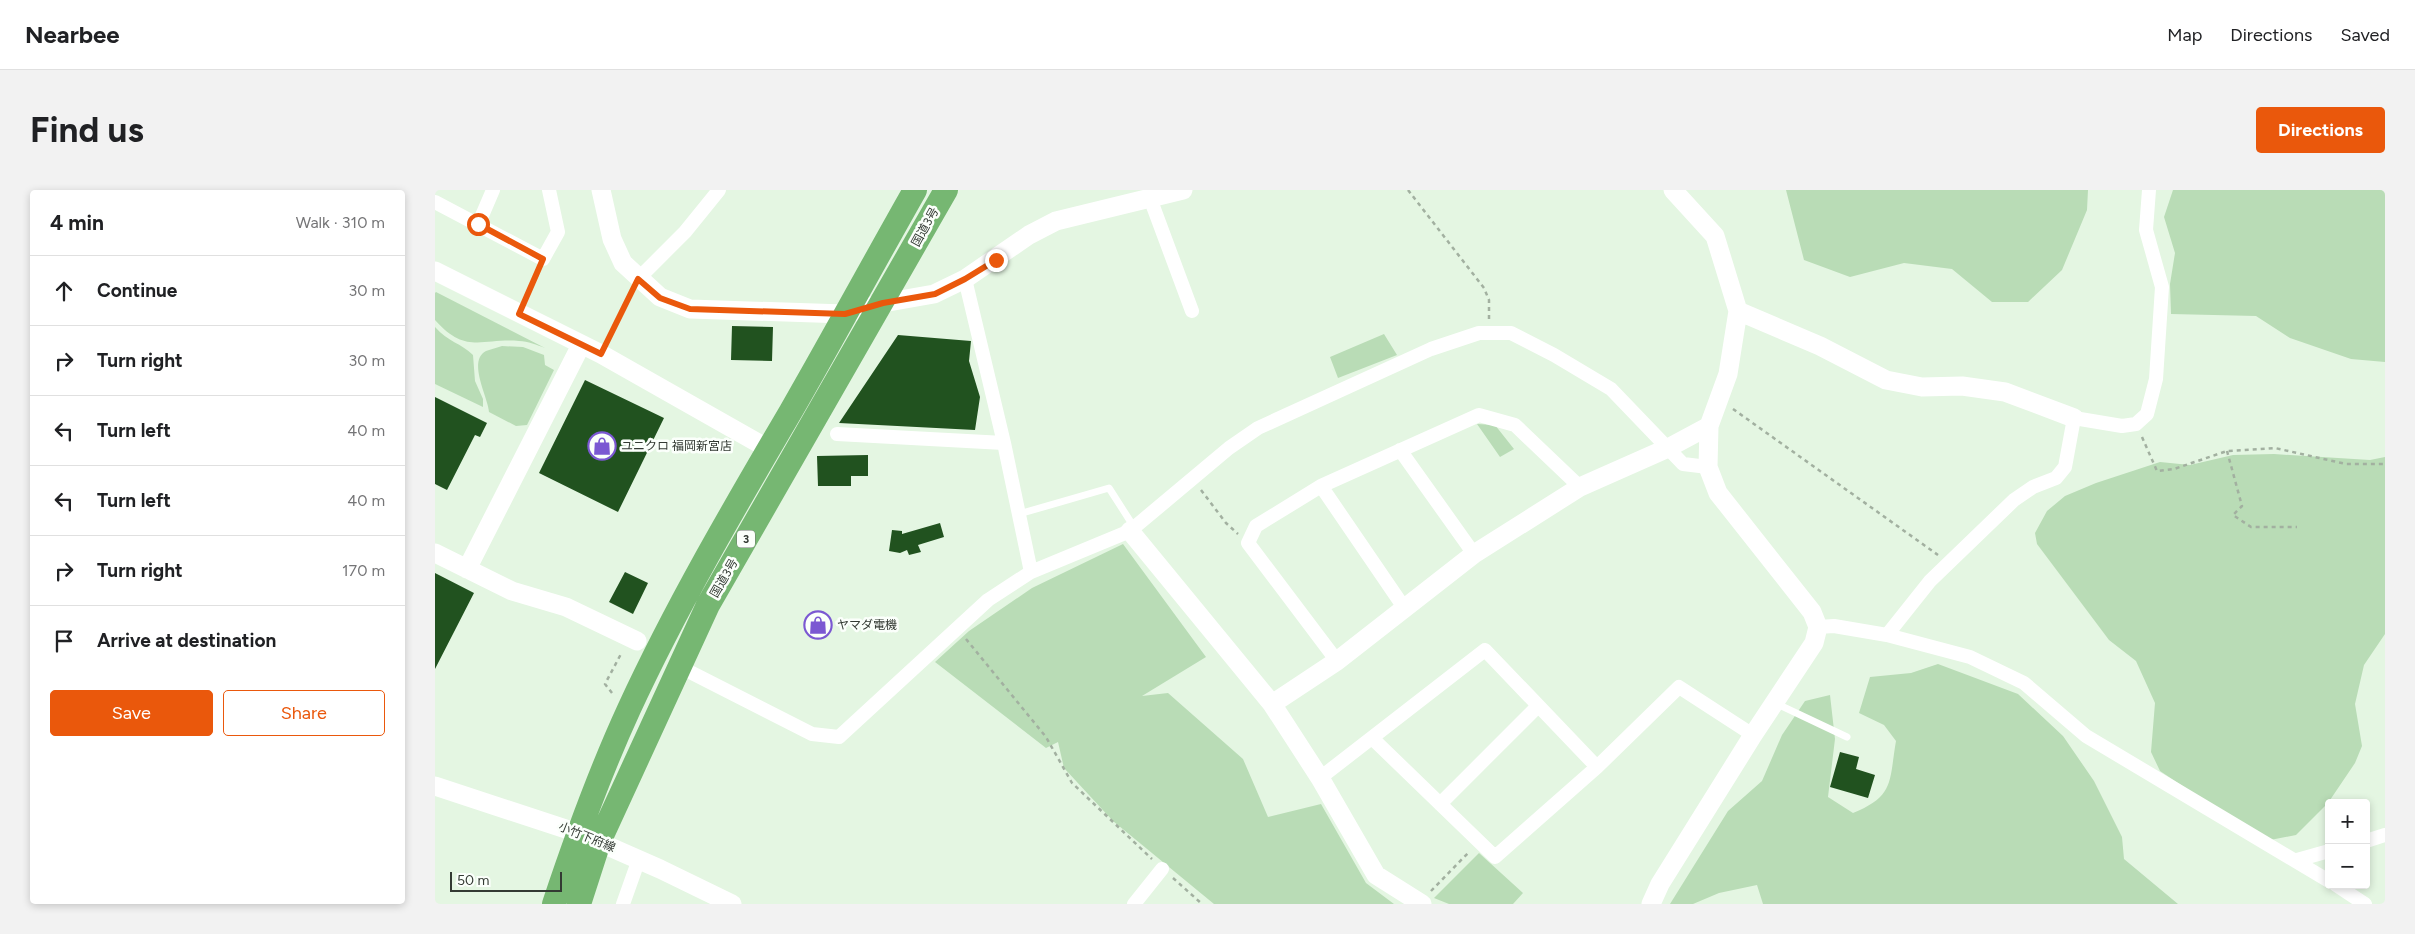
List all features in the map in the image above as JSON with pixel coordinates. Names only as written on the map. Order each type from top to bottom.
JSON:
[{"type":"highway","name":"国道3号","points":[[579,904],[589,837],[629,709],[767,448],[915,190]]},
{"type":"highway","name":"国道3号","points":[[553,904],[709,605],[946,190]]},
{"type":"street","points":[[478,224],[493,190]]},
{"type":"street","points":[[435,202],[543,259],[558,232],[549,190]]},
{"type":"street","points":[[601,190],[612,239],[623,263],[660,298],[690,309],[845,314],[883,303],[935,294],[965,279],[1029,236],[1056,221],[1183,190]]},
{"type":"street","points":[[638,279],[685,232],[719,190]]},
{"type":"street","points":[[1651,904],[1660,884],[1753,735],[1814,643],[1818,628],[1811,612],[1718,493],[1708,467],[1709,426],[1729,374],[1738,311],[1715,236],[1673,190]]},
{"type":"street","points":[[1738,311],[1821,346],[1887,380],[1922,387],[1962,386],[2005,392],[2074,418],[2122,426],[2136,424],[2147,414],[2156,379],[2163,286],[2146,230],[2149,190]]},
{"type":"street","points":[[1150,198],[1192,311]]},
{"type":"street","points":[[435,271],[601,354],[767,448]]},
{"type":"street","points":[[965,279],[1004,443],[1031,572]]},
{"type":"street","points":[[692,673],[812,734],[839,736],[988,600],[1031,572],[1132,529],[1229,448],[1258,428],[1431,349],[1479,333],[1511,333],[1555,355],[1611,389],[1683,464],[1708,467]]},
{"type":"street","points":[[467,570],[581,345]]},
{"type":"street","points":[[1337,661],[1248,543],[1256,526],[1321,486],[1479,415],[1515,426],[1580,487]]},
{"type":"street","points":[[1887,635],[1930,581],[2014,500],[2033,487],[2056,478],[2065,467],[2074,418]]},
{"type":"street","points":[[1272,704],[1337,661],[1474,554],[1580,487],[1668,448],[1709,426]]},
{"type":"street","points":[[837,434],[1004,443]]},
{"type":"street","points":[[1401,450],[1474,554]]},
{"type":"street","points":[[1321,486],[1405,608]]},
{"type":"street","points":[[1132,529],[1272,704],[1320,778],[1376,875],[1421,903]]},
{"type":"street","points":[[435,553],[512,591],[566,607],[634,639]]},
{"type":"street","points":[[1818,628],[1834,626],[1887,635],[1970,657],[2024,683],[2087,736],[2325,878]]},
{"type":"street","points":[[1320,778],[1485,650],[1597,767]]},
{"type":"street","points":[[1372,738],[1495,857],[1597,767],[1679,687],[1753,735]]},
{"type":"street","points":[[1440,804],[1539,706]]},
{"type":"street","name":"小竹下府線","points":[[435,786],[589,837],[732,904]]},
{"type":"street","points":[[2370,840],[2385,836]]},
{"type":"street","points":[[2297,860],[2325,852]]},
{"type":"street","points":[[623,904],[639,859]]},
{"type":"street","points":[[1134,904],[1162,868]]},
{"type":"street","points":[[2342,889],[2365,904]]},
{"type":"lane","points":[[1019,514],[1109,488],[1132,529]]},
{"type":"lane","points":[[1775,702],[1847,737]]},
{"type":"path","points":[[1409,190],[1484,288],[1489,300],[1490,333]]},
{"type":"path","points":[[519,314],[543,259]]},
{"type":"path","points":[[601,354],[638,279]]},
{"type":"path","points":[[1718,402],[1736,410],[1949,563]]},
{"type":"path","points":[[2136,424],[2157,471],[2174,469],[2227,451],[2275,448],[2346,464],[2385,464]]},
{"type":"path","points":[[2227,451],[2242,506],[2233,515],[2251,527],[2297,527]]},
{"type":"path","points":[[1193,479],[1226,523],[1248,543]]},
{"type":"path","points":[[957,628],[1046,737],[1072,783],[1201,904]]},
{"type":"path","points":[[612,693],[605,684],[634,639]]},
{"type":"path","points":[[1421,903],[1479,841]]},
{"type":"green space","points":[[1786,190],[2088,190],[2087,210],[2062,270],[2028,302],[1992,302],[1952,269],[1904,263],[1850,277],[1804,260]]},
{"type":"green space","points":[[2173,190],[2385,190],[2385,362],[2351,359],[2290,338],[2256,316],[2171,314],[2170,284],[2175,253],[2164,217]]},
{"type":"green space","points":[[435,293],[545,348],[522,341],[475,342],[456,338],[435,320]]},
{"type":"green space","points":[[435,327],[473,355],[475,381],[483,399],[483,407],[435,384]]},
{"type":"green space","points":[[1384,334],[1397,355],[1338,378],[1330,357]]},
{"type":"green space","points":[[502,346],[523,347],[544,355],[545,365],[554,370],[527,425],[516,426],[489,412],[480,380],[478,363],[486,351]]},
{"type":"green space","points":[[1477,424],[1495,425],[1514,449],[1500,457]]},
{"type":"green space","points":[[2274,454],[2370,460],[2385,457],[2385,634],[2364,665],[2355,704],[2362,746],[2355,763],[2331,799],[2325,799],[2325,806],[2296,835],[2265,841],[2160,771],[2151,752],[2155,703],[2136,661],[2109,640],[2037,544],[2035,533],[2047,511],[2065,496],[2096,483],[2160,462],[2190,465],[2233,455]]},
{"type":"green space","points":[[1123,544],[1206,657],[1142,696],[1168,693],[1243,759],[1268,817],[1321,804],[1366,883],[1394,904],[1214,904],[1113,821],[1064,768],[1058,742],[1046,748],[935,662],[969,631],[1032,588]]},
{"type":"green space","points":[[1938,664],[2018,694],[2063,736],[2094,781],[2122,837],[2124,859],[2178,904],[1763,904],[1757,885],[1719,893],[1693,904],[1670,904],[1728,811],[1762,781],[1782,735],[1805,701],[1830,695],[1835,739],[1828,797],[1853,813],[1867,807],[1888,786],[1896,741],[1884,725],[1859,713],[1870,677],[1911,673]]},
{"type":"green space","points":[[1479,853],[1523,893],[1513,904],[1449,904],[1434,898]]},
{"type":"building","points":[[732,326],[773,327],[772,361],[731,360]]},
{"type":"building","points":[[898,335],[971,341],[969,361],[980,397],[975,430],[839,423]]},
{"type":"building","name":"ユニクロ 福岡新宮店","points":[[585,380],[664,418],[618,512],[539,473]]},
{"type":"building","points":[[435,397],[487,423],[480,437],[475,435],[447,490],[435,484]]},
{"type":"building","points":[[868,455],[868,476],[851,476],[851,486],[818,486],[817,456]]},
{"type":"building","points":[[940,523],[944,537],[918,545],[921,552],[909,555],[907,550],[900,553],[889,551],[892,530],[902,531],[902,534]]},
{"type":"building","points":[[625,572],[648,583],[633,614],[609,602]]},
{"type":"building","points":[[435,573],[474,593],[435,669]]},
{"type":"building","points":[[1840,752],[1859,757],[1856,769],[1875,775],[1868,798],[1830,787]]},
{"type":"place","name":"ユニクロ 福岡新宮店","points":[[602,446]]},
{"type":"place","name":"ヤマダ電機","points":[[818,625]]},
{"type":"route","points":[[478,224],[543,259],[541,268],[519,314],[601,354],[638,279],[660,298],[690,309],[722,312],[845,314],[883,303],[935,294],[965,279],[996,260]]}]
